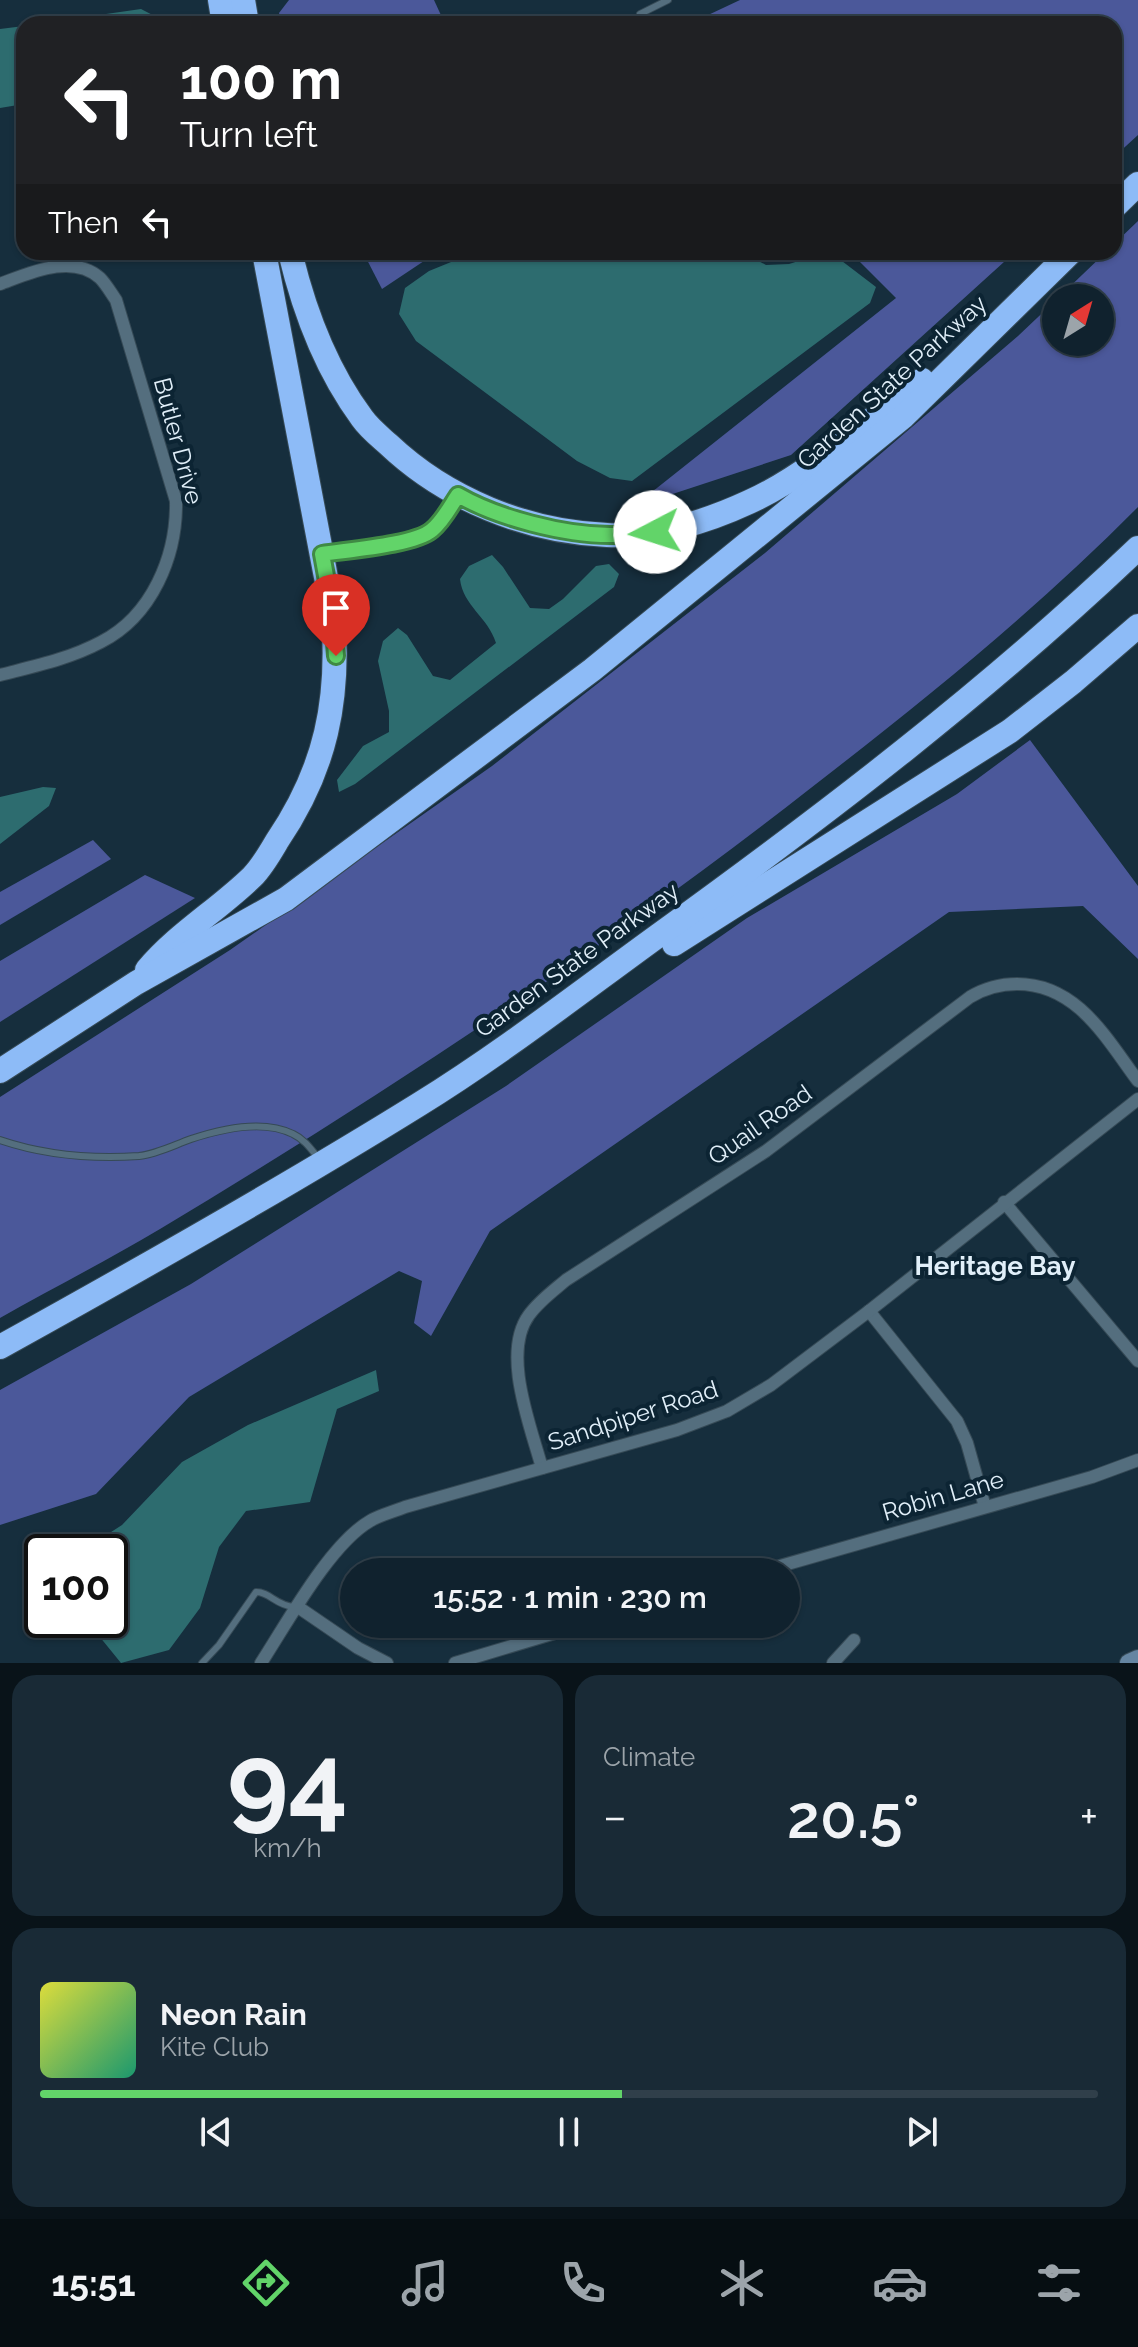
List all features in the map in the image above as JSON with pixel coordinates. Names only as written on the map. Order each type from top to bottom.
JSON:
[{"type":"highway","points":[[1122,199],[1138,184]]},
{"type":"highway","points":[[136,983],[168,944],[211,914],[256,874],[308,790],[320,759],[335,690],[333,614],[266,260]]},
{"type":"highway","points":[[292,260],[301,300],[314,335],[363,420],[413,468],[471,502],[530,522],[570,531],[610,535],[655,532],[697,522],[749,502],[792,479],[1031,294]]},
{"type":"highway","name":"Garden State Parkway","points":[[0,1071],[136,983],[298,892],[592,670],[872,443],[1063,260]]},
{"type":"highway","name":"Garden State Parkway","points":[[0,1347],[322,1163],[421,1103],[568,1004],[870,778],[966,700],[1138,548]]},
{"type":"highway","points":[[568,1004],[628,976],[746,896],[1010,731],[1063,691],[1138,626]]},
{"type":"street","name":"Butler Drive","points":[[0,284],[56,267],[78,268],[100,277],[116,300],[176,501],[176,527],[168,559],[142,610],[104,641],[58,660],[0,675]]},
{"type":"street","name":"Quail Road","points":[[542,1468],[516,1369],[519,1340],[527,1317],[542,1300],[566,1280],[766,1151],[970,997],[983,989],[1006,984],[1034,984],[1066,996],[1091,1017],[1138,1081]]},
{"type":"street","name":"Sandpiper Road","points":[[261,1663],[333,1555],[350,1535],[371,1520],[405,1507],[677,1430],[727,1411],[771,1385],[869,1311],[1138,1099]]},
{"type":"street","points":[[1004,1202],[1138,1361]]},
{"type":"street","points":[[869,1311],[957,1421],[967,1443],[985,1507]]},
{"type":"street","name":"Robin Lane","points":[[800,1560],[1092,1477],[1138,1460]]},
{"type":"street","points":[[298,1607],[358,1648],[387,1663]]},
{"type":"street","points":[[455,1663],[538,1638]]},
{"type":"street","points":[[833,1663],[854,1640]]},
{"type":"street","points":[[1129,1663],[1138,1659]]},
{"type":"lane","points":[[640,14],[652,4],[668,0]]},
{"type":"lane","points":[[322,554],[413,540],[430,533],[458,495]]},
{"type":"lane","points":[[0,1140],[27,1149],[77,1156],[141,1155],[210,1133],[260,1127],[292,1133],[307,1144],[322,1163]]},
{"type":"lane","points":[[202,1663],[219,1645],[256,1592],[262,1592],[282,1606],[298,1607]]},
{"type":"shaded area","points":[[289,0],[434,0],[441,16],[280,16]]},
{"type":"shaded area","points":[[740,0],[1138,0],[1138,135],[1122,150],[1122,16],[706,16]]},
{"type":"shaded area","points":[[141,9],[155,16],[92,16]]},
{"type":"shaded area","points":[[16,27],[16,105],[0,108],[0,29]]},
{"type":"shaded area","points":[[1138,221],[1138,507],[1059,583],[893,724],[729,850],[571,965],[326,1127],[140,1240],[0,1318],[0,1097],[230,950],[492,766],[765,553],[1042,313],[1042,356],[1114,356],[1114,284],[1073,284],[1098,260],[1122,260],[1122,236]]},
{"type":"shaded area","points":[[367,260],[426,260],[382,289]]},
{"type":"shaded area","points":[[456,260],[757,260],[766,265],[802,260],[841,260],[876,287],[870,303],[632,481],[610,478],[577,461],[416,341],[399,314],[405,288],[429,271]]},
{"type":"shaded area","points":[[858,260],[1006,260],[791,455],[633,507],[896,298]]},
{"type":"shaded area","points":[[492,555],[530,608],[549,609],[596,566],[609,564],[619,574],[614,587],[355,784],[339,792],[337,780],[363,746],[389,732],[389,711],[378,661],[383,641],[398,628],[407,635],[433,676],[450,680],[496,643],[466,597],[460,579],[469,566]]},
{"type":"shaded area","points":[[1030,740],[1138,886],[1138,959],[1083,906],[949,912],[490,1231],[431,1336],[414,1323],[422,1281],[399,1271],[189,1397],[96,1494],[0,1525],[0,1390],[191,1284],[506,1086],[747,918],[957,794]]},
{"type":"shaded area","points":[[43,787],[56,788],[49,806],[0,844],[0,797]]},
{"type":"shaded area","points":[[93,840],[111,859],[0,925],[0,892]]},
{"type":"shaded area","points":[[145,875],[195,898],[0,1022],[0,961]]},
{"type":"shaded area","points":[[376,1370],[379,1391],[337,1409],[310,1502],[246,1511],[219,1547],[200,1608],[169,1650],[121,1663],[101,1638],[128,1638],[128,1534],[108,1534],[122,1525],[182,1462],[248,1425]]},
{"type":"district","name":"Heritage Bay","points":[[995,1266]]},
{"type":"route","points":[[336,656],[333,614],[322,554],[413,540],[430,533],[458,495],[530,522],[570,531],[610,535],[655,532]]}]
